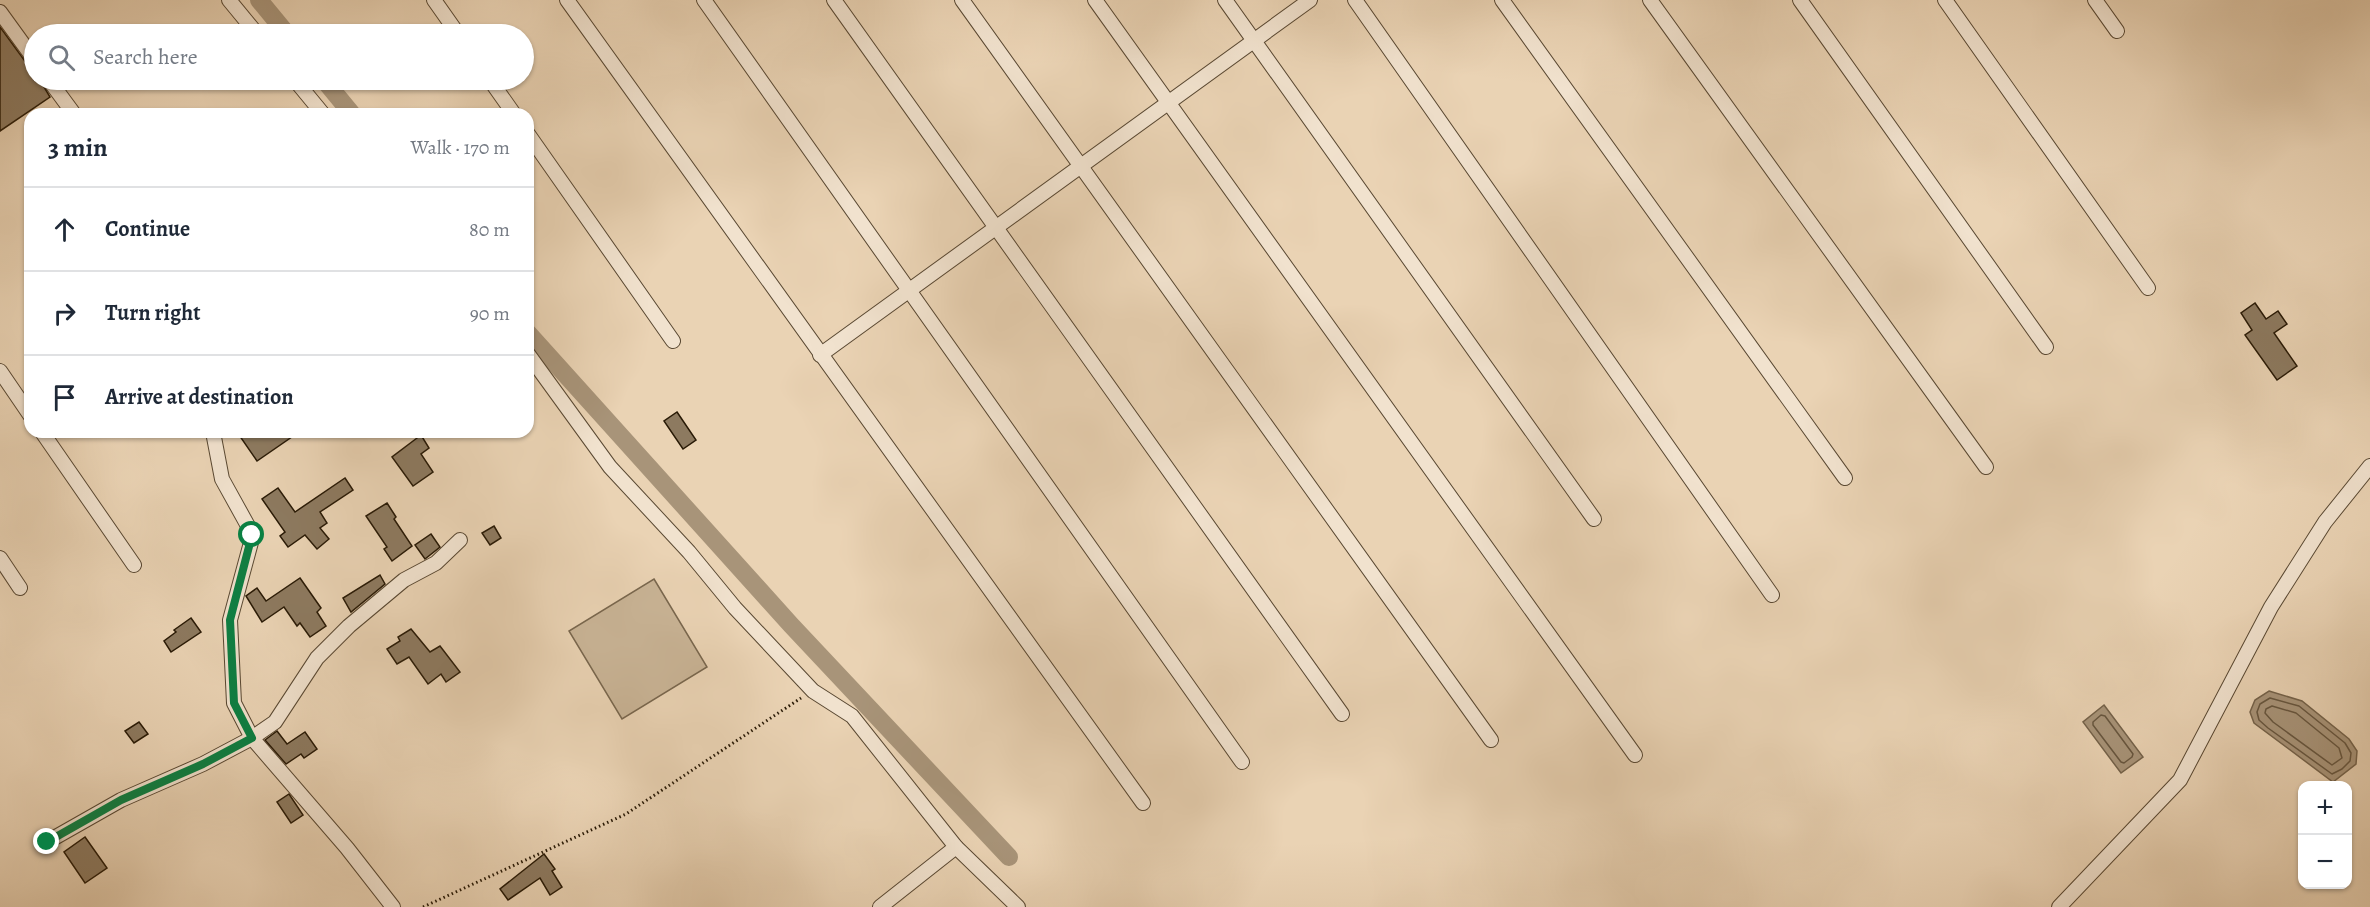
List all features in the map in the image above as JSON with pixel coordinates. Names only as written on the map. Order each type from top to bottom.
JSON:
[{"type":"street","points":[[229,0],[249,24]]},
{"type":"street","points":[[434,0],[451,24]]},
{"type":"street","points":[[567,0],[1143,803]]},
{"type":"street","points":[[704,0],[1242,762]]},
{"type":"street","points":[[834,0],[1342,714]]},
{"type":"street","points":[[962,0],[1491,740]]},
{"type":"street","points":[[1095,0],[1635,754]]},
{"type":"street","points":[[1225,0],[1594,519]]},
{"type":"street","points":[[820,355],[1310,0]]},
{"type":"street","points":[[1355,0],[1772,595]]},
{"type":"street","points":[[1502,0],[1845,478]]},
{"type":"street","points":[[1650,0],[1986,467]]},
{"type":"street","points":[[1800,0],[2046,348]]},
{"type":"street","points":[[1945,0],[2148,288]]},
{"type":"street","points":[[2095,0],[2117,31]]},
{"type":"street","points":[[0,12],[24,45]]},
{"type":"street","points":[[56,90],[70,108]]},
{"type":"street","points":[[303,90],[318,108]]},
{"type":"street","points":[[497,90],[510,108]]},
{"type":"street","points":[[534,143],[673,341]]},
{"type":"street","points":[[534,362],[610,467],[689,552],[742,617],[813,691],[852,716],[956,847],[1018,907]]},
{"type":"street","points":[[0,371],[24,406]]},
{"type":"street","points":[[46,438],[134,565]]},
{"type":"street","points":[[214,438],[222,479],[252,535],[230,620],[234,703],[252,738],[347,848],[393,907]]},
{"type":"street","points":[[2059,907],[2180,780],[2271,607],[2325,522],[2370,466]]},
{"type":"street","points":[[47,842],[121,800],[203,764],[252,738],[275,722],[317,658],[349,626],[404,580],[436,563],[460,540]]},
{"type":"street","points":[[0,558],[20,588]]},
{"type":"street","points":[[880,907],[956,847]]},
{"type":"path","points":[[423,907],[626,814],[813,691]]},
{"type":"shaded area","points":[[654,579],[707,667],[622,719],[569,631]]},
{"type":"water","points":[[2269,691],[2302,701],[2349,739],[2357,751],[2356,764],[2332,781],[2254,723],[2250,712],[2255,700]]},
{"type":"water","points":[[2104,705],[2143,757],[2121,773],[2083,722]]},
{"type":"building","points":[[0,27],[24,60],[24,90],[46,90],[50,97],[34,108],[24,108],[24,115],[0,131]]},
{"type":"building","points":[[2255,303],[2266,319],[2278,311],[2287,324],[2274,333],[2297,366],[2277,380],[2245,335],[2252,330],[2241,313]]},
{"type":"building","points":[[677,412],[696,440],[683,449],[664,421]]},
{"type":"building","points":[[241,438],[290,438],[257,461]]},
{"type":"building","points":[[417,438],[423,438],[429,448],[421,454],[433,472],[413,486],[392,457]]},
{"type":"building","points":[[345,478],[353,490],[320,512],[327,523],[320,528],[329,539],[317,549],[305,535],[288,547],[280,536],[285,532],[262,499],[278,488],[295,512]]},
{"type":"building","points":[[387,503],[396,517],[394,519],[412,546],[392,561],[384,549],[387,547],[366,516]]},
{"type":"building","points":[[494,526],[501,538],[490,545],[482,533]]},
{"type":"building","points":[[431,534],[440,547],[425,559],[415,545]]},
{"type":"building","points":[[380,575],[385,584],[351,612],[343,598]]},
{"type":"building","points":[[300,578],[321,608],[317,612],[326,626],[310,637],[300,623],[297,626],[284,607],[262,622],[246,596],[257,588],[266,601]]},
{"type":"building","points":[[191,618],[201,632],[171,652],[164,641],[176,632],[174,630]]},
{"type":"building","points":[[411,629],[430,652],[440,646],[460,672],[446,682],[441,674],[428,684],[409,657],[397,664],[387,649],[400,641],[398,637]]},
{"type":"building","points":[[139,722],[148,734],[134,743],[125,731]]},
{"type":"building","points":[[277,731],[287,744],[305,732],[317,749],[304,758],[301,754],[286,764],[265,740]]},
{"type":"building","points":[[289,794],[303,815],[291,823],[277,802]]},
{"type":"building","points":[[85,837],[107,868],[85,883],[64,852]]},
{"type":"building","points":[[544,854],[555,869],[552,871],[562,887],[550,895],[540,878],[508,900],[500,889]]},
{"type":"waterway","points":[[259,0],[279,24]]},
{"type":"waterway","points":[[332,90],[347,108]]},
{"type":"waterway","points":[[534,340],[791,625],[1009,857]]},
{"type":"route","points":[[47,842],[121,800],[203,764],[252,738],[234,703],[230,620],[252,535]]}]
